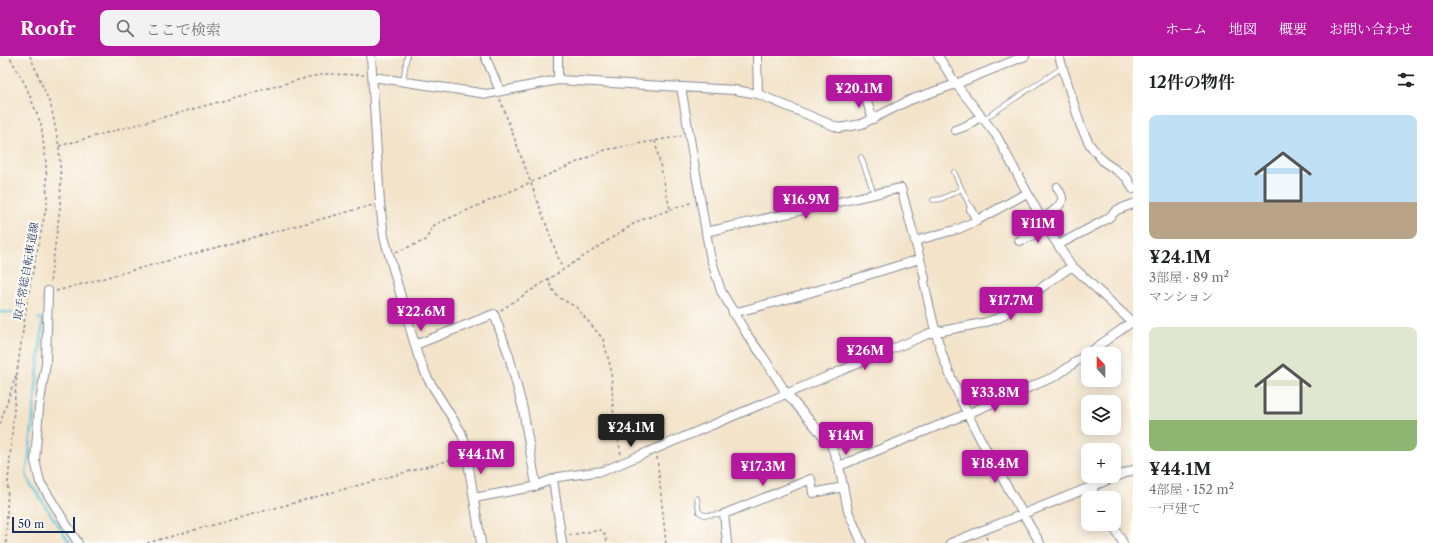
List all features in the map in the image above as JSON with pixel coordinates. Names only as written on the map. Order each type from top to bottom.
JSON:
[{"type":"street","points":[[371,56],[380,203],[384,237],[420,362],[428,379],[461,432],[468,455],[481,543]]},
{"type":"street","points":[[485,56],[499,92]]},
{"type":"street","points":[[558,56],[558,80]]},
{"type":"street","points":[[757,56],[758,94]]},
{"type":"street","points":[[839,466],[1056,376],[1132,322],[1072,266],[1046,227],[996,135],[956,84],[938,56]]},
{"type":"street","points":[[373,77],[487,94],[558,80],[735,90],[758,94],[840,128],[862,124],[910,100],[956,84],[1025,56]]},
{"type":"street","points":[[1059,56],[1081,127],[1090,144],[1104,162],[1127,178],[1133,189]]},
{"type":"street","points":[[681,87],[710,255],[721,291],[733,313],[786,393],[831,445],[839,466],[848,511],[862,543]]},
{"type":"street","points":[[863,91],[873,119]]},
{"type":"street","points":[[955,130],[982,118]]},
{"type":"street","points":[[1042,219],[1054,211],[1061,203],[1061,195],[1057,187]]},
{"type":"street","points":[[706,232],[901,188],[925,278],[924,282],[944,361],[967,414],[1040,543]]},
{"type":"street","points":[[915,241],[958,229],[1027,193]]},
{"type":"street","points":[[1058,245],[1107,219],[1117,210],[1133,204]]},
{"type":"street","points":[[971,209],[977,220]]},
{"type":"street","points":[[1019,241],[1030,237],[1046,227]]},
{"type":"street","points":[[733,313],[799,296],[920,259]]},
{"type":"street","points":[[474,498],[536,485],[558,477],[603,471],[935,330],[942,331],[969,326],[999,318],[1072,266]]},
{"type":"street","points":[[48,291],[46,364],[39,408],[35,461],[40,482],[78,543]]},
{"type":"street","points":[[415,345],[494,314],[509,356],[523,409],[536,485]]},
{"type":"street","points":[[950,543],[1133,470]]},
{"type":"street","points":[[553,479],[561,540]]},
{"type":"street","points":[[726,543],[724,514],[811,479],[813,493],[843,487]]},
{"type":"street","points":[[1091,487],[1094,491]]},
{"type":"street","points":[[1116,531],[1123,543]]},
{"type":"lane","points":[[403,82],[407,56]]},
{"type":"lane","points":[[982,118],[1063,67]]},
{"type":"lane","points":[[861,157],[874,194]]},
{"type":"lane","points":[[954,172],[971,209]]},
{"type":"lane","points":[[933,200],[962,189]]},
{"type":"lane","points":[[697,498],[699,512],[704,515],[724,514]]},
{"type":"path","name":"取手常総自転車道線","points":[[6,543],[8,482],[17,372],[28,295],[47,203],[46,163],[41,124],[25,84],[9,56]]},
{"type":"path","points":[[30,56],[51,106],[59,146],[61,180],[60,208],[48,291],[57,291],[380,203]]},
{"type":"path","points":[[59,146],[320,75],[360,74],[373,77]]},
{"type":"path","points":[[499,92],[562,269]]},
{"type":"path","points":[[389,255],[423,242],[426,240],[432,227],[436,224],[605,150],[689,134]]},
{"type":"path","points":[[655,141],[670,210]]},
{"type":"path","points":[[494,314],[638,221],[700,200]]},
{"type":"path","points":[[548,278],[551,287],[558,297],[576,307],[603,339],[611,369],[613,409],[622,463]]},
{"type":"path","points":[[0,424],[17,372]]},
{"type":"path","points":[[654,449],[657,457],[666,543]]},
{"type":"path","points":[[147,543],[468,455]]},
{"type":"path","points":[[561,540],[600,530],[606,536],[607,543]]},
{"type":"waterway","points":[[0,312],[12,313]]},
{"type":"waterway","points":[[39,318],[43,320],[26,474],[30,483],[70,543]]}]
